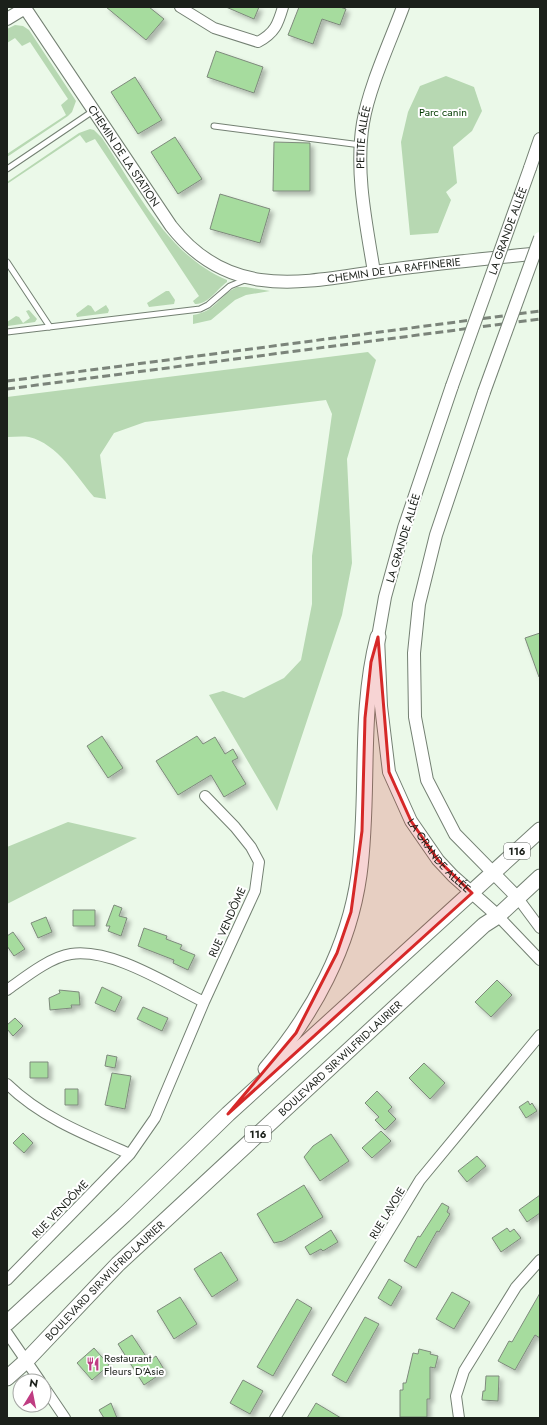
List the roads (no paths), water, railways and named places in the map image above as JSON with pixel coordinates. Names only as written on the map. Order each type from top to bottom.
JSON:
[{"type":"main road","points":[[228,1114],[296,1033],[323,985],[337,953],[351,912],[359,875],[362,831],[365,718],[371,662],[378,637]]},
{"type":"main road","name":"116","points":[[7,1323],[124,1215],[228,1114],[540,830]]},
{"type":"main road","name":"BOULEVARD SIR-WILFRID-LAURIER","points":[[7,1378],[26,1361],[118,1264],[484,925],[498,916],[540,877]]},
{"type":"street","points":[[7,19],[25,7]]},
{"type":"street","name":"CHEMIN DE LA STATION","points":[[25,7],[178,235],[206,260],[222,269],[248,279]]},
{"type":"street","points":[[180,7],[214,28],[258,42],[270,36],[278,22],[283,7]]},
{"type":"street","name":"PETITE ALLÉE","points":[[374,272],[362,199],[360,145],[368,102],[403,7]]},
{"type":"street","name":"LA GRANDE ALLÉE","points":[[498,916],[438,860],[411,821],[389,772],[381,706],[378,637],[385,597],[404,528],[452,386],[540,139]]},
{"type":"street","points":[[540,238],[484,392],[436,535],[419,604],[414,653],[415,717],[427,780],[455,834],[494,871],[517,897],[540,928]]},
{"type":"street","name":"CHEMIN DE LA RAFFINERIE","points":[[248,279],[266,282],[291,283],[540,253]]},
{"type":"street","name":"RUE VENDÔME","points":[[7,1280],[130,1154],[155,1118],[204,1002],[255,891],[259,862],[251,847],[235,827],[205,796]]},
{"type":"street","points":[[498,916],[540,960]]},
{"type":"street","points":[[7,990],[53,960],[70,954],[92,954],[115,959],[204,1002]]},
{"type":"street","name":"RUE LAVOIE","points":[[275,1418],[420,1180],[540,1034]]},
{"type":"street","points":[[7,1084],[29,1105],[71,1129],[130,1154]]},
{"type":"street","points":[[459,1418],[456,1396],[464,1371],[516,1287],[540,1260]]},
{"type":"street","points":[[7,1333],[34,1373]]},
{"type":"street","points":[[52,1398],[66,1418]]},
{"type":"lane","points":[[7,169],[94,111]]},
{"type":"lane","points":[[214,126],[360,145]]},
{"type":"lane","points":[[7,262],[50,327]]},
{"type":"lane","points":[[7,332],[205,307],[227,288],[248,279]]},
{"type":"railway","points":[[7,381],[540,311]]},
{"type":"railway","points":[[7,389],[540,319]]},
{"type":"place","name":"Restaurant Fleurs D'Asie","points":[[93,1364]]},
{"type":"park label","name":"Parc canin","points":[[443,112]]}]
